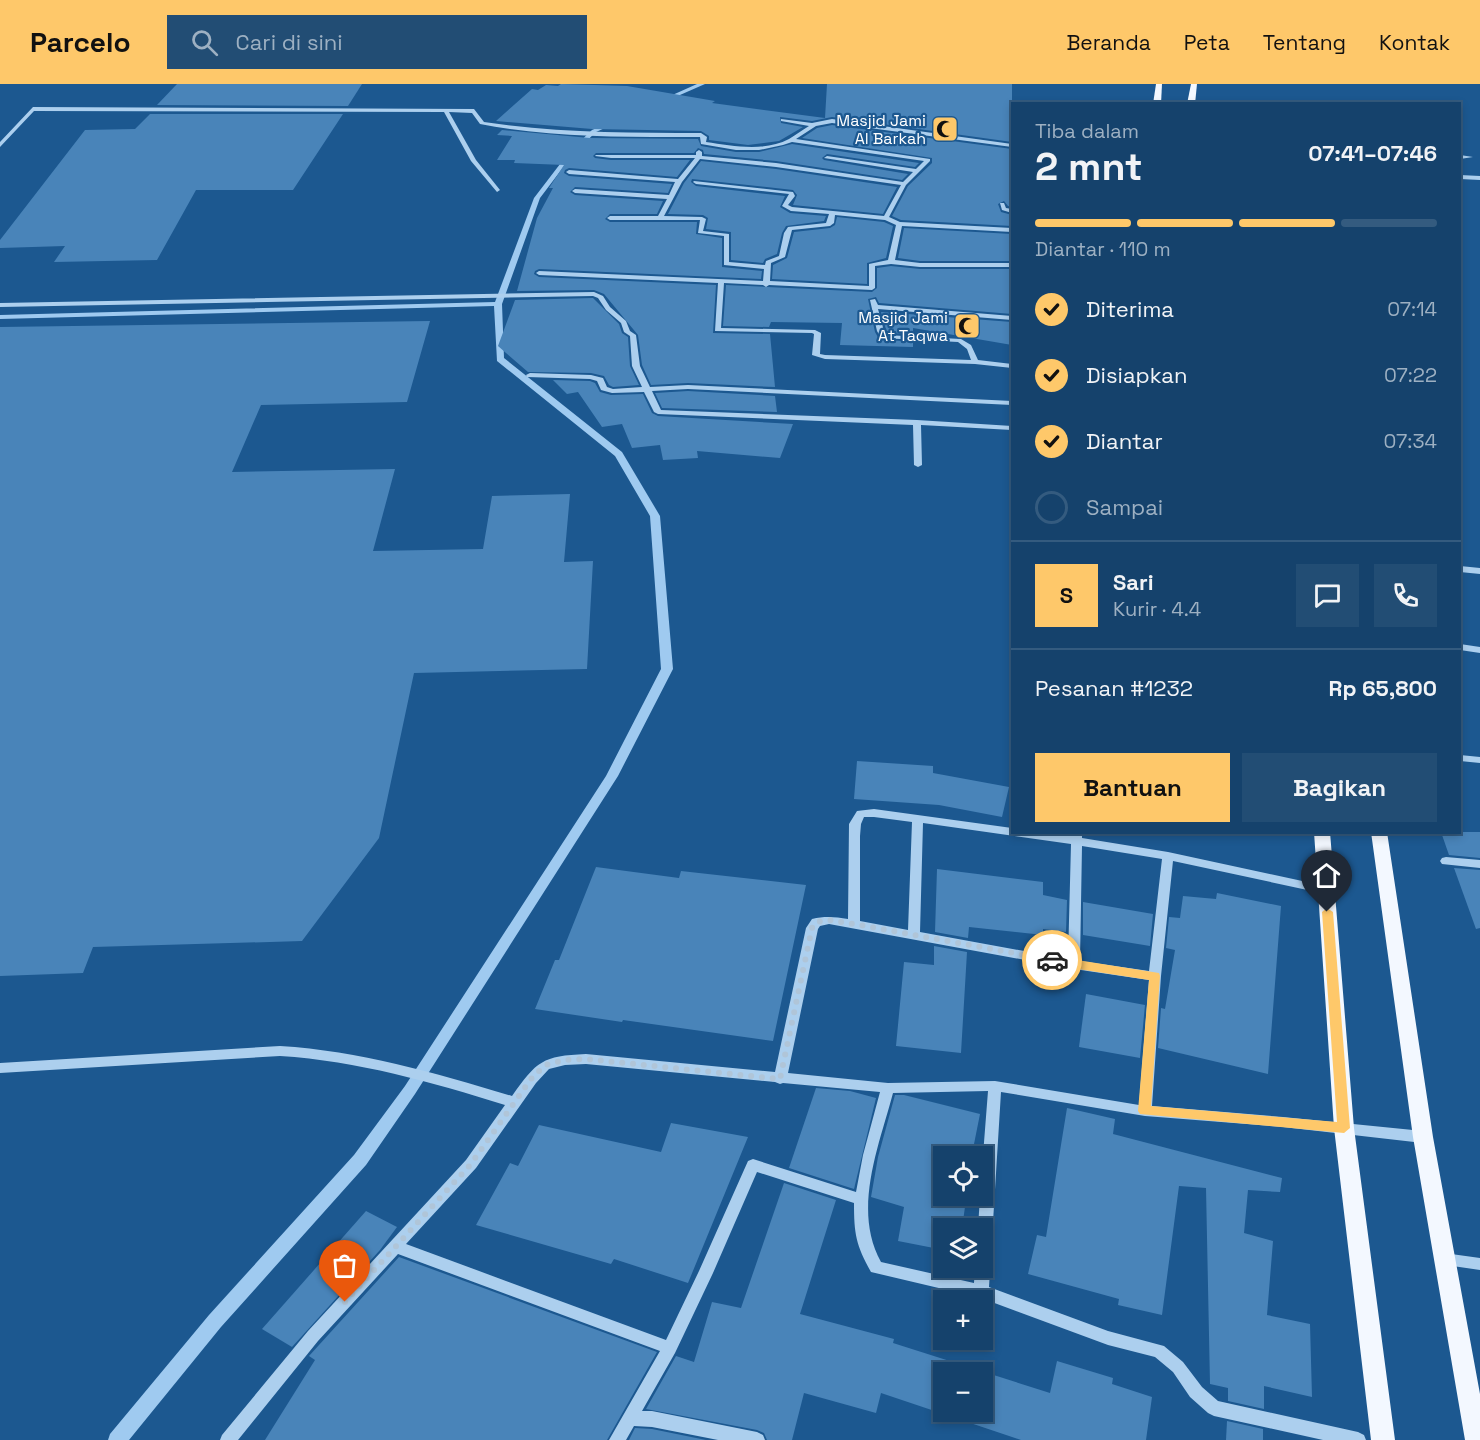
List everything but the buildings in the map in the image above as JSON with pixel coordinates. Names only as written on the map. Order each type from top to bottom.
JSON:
[{"type":"main road","points":[[1157,102],[1159,84]]},
{"type":"main road","points":[[1191,102],[1194,84]]},
{"type":"main road","points":[[1322,834],[1344,1128],[1383,1440]]},
{"type":"main road","points":[[1379,834],[1423,1137],[1477,1440]]},
{"type":"street","points":[[0,145],[33,110],[474,111],[482,123],[561,131],[701,135],[704,137],[699,157],[679,181],[660,218]]},
{"type":"street","points":[[446,111],[474,162],[497,190]]},
{"type":"street","points":[[783,120],[814,124],[832,121],[1011,145]]},
{"type":"street","points":[[703,143],[767,149],[791,140],[814,124]]},
{"type":"street","points":[[791,140],[928,160],[904,184],[886,218]]},
{"type":"street","points":[[598,156],[699,157],[904,184]]},
{"type":"street","points":[[1461,157],[1470,157]]},
{"type":"street","points":[[827,159],[917,171]]},
{"type":"street","points":[[568,172],[679,181]]},
{"type":"street","points":[[1461,177],[1480,178]]},
{"type":"street","points":[[696,182],[786,191],[793,194],[786,208],[886,218],[899,224],[1011,230]]},
{"type":"street","points":[[575,191],[671,197]]},
{"type":"street","points":[[1002,204],[1004,209],[1011,211]]},
{"type":"street","points":[[766,285],[768,262],[782,257],[790,228],[828,225],[831,223],[832,212]]},
{"type":"street","points":[[610,218],[703,219],[700,232],[727,236],[726,264],[766,267]]},
{"type":"street","points":[[891,262],[899,224]]},
{"type":"street","points":[[539,273],[872,288],[872,264],[891,262],[920,265],[1011,265]]},
{"type":"street","points":[[721,282],[717,330],[813,330],[819,333],[816,355],[825,357],[975,362],[1011,366]]},
{"type":"street","points":[[0,305],[594,294],[601,297],[605,308],[627,324],[627,332],[633,335],[636,366],[658,412],[1011,428]]},
{"type":"street","points":[[975,362],[967,343],[959,340],[883,337],[873,303],[1011,318]]},
{"type":"street","points":[[530,375],[591,378],[600,380],[604,388],[612,392],[688,387],[1011,403]]},
{"type":"street","points":[[917,422],[918,465]]},
{"type":"street","points":[[1461,569],[1480,571]]},
{"type":"street","points":[[1461,648],[1480,650]]},
{"type":"street","points":[[1461,758],[1480,760]]},
{"type":"street","points":[[854,924],[854,836],[855,824],[861,814],[874,813],[1011,832]]},
{"type":"street","points":[[914,935],[918,820]]},
{"type":"street","points":[[1039,834],[1077,837],[1326,890]]},
{"type":"street","points":[[1074,964],[1077,837]]},
{"type":"street","points":[[1145,1111],[1167,856]]},
{"type":"street","points":[[1446,861],[1480,864]]},
{"type":"street","points":[[780,1079],[812,928],[816,922],[829,920],[1074,964],[1155,976]]},
{"type":"street","points":[[0,1068],[280,1051],[316,1052],[351,1057],[481,1091],[514,1102]]},
{"type":"street","points":[[228,1440],[313,1336],[471,1164],[531,1079],[545,1065],[565,1060],[586,1059],[888,1088],[995,1086],[1145,1111],[1423,1137]]},
{"type":"street","points":[[981,1290],[995,1086]]},
{"type":"street","points":[[888,1088],[860,1199],[862,1239],[868,1256],[876,1267],[977,1290]]},
{"type":"street","points":[[617,1440],[670,1348],[706,1273],[753,1165],[860,1199]]},
{"type":"street","points":[[396,1247],[670,1348]]},
{"type":"street","points":[[1444,1259],[1480,1264]]},
{"type":"street","points":[[993,1295],[1108,1338],[1159,1351],[1178,1367],[1196,1392],[1214,1408],[1358,1440]]},
{"type":"street","points":[[628,1418],[652,1419],[757,1440]]},
{"type":"waterway","points":[[662,101],[702,84]]},
{"type":"waterway","points":[[498,304],[537,198],[572,152],[594,131],[613,123]]},
{"type":"waterway","points":[[0,317],[498,304]]},
{"type":"waterway","points":[[117,1440],[215,1321],[360,1160],[410,1090],[612,776],[667,669],[655,516],[619,454],[500,359],[498,304]]},
{"type":"way so far","points":[[345,1302],[471,1164],[531,1079],[545,1065],[565,1060],[586,1059],[780,1079],[812,928],[816,922],[829,920],[854,924],[1052,960]]},
{"type":"place","name":"Masjid Jami Al Barkah","points":[[945,129]]},
{"type":"place","name":"Masjid Jami At Taqwa","points":[[967,326]]},
{"type":"route","points":[[1052,960],[1155,976],[1145,1111],[1344,1128],[1327,912]]}]
